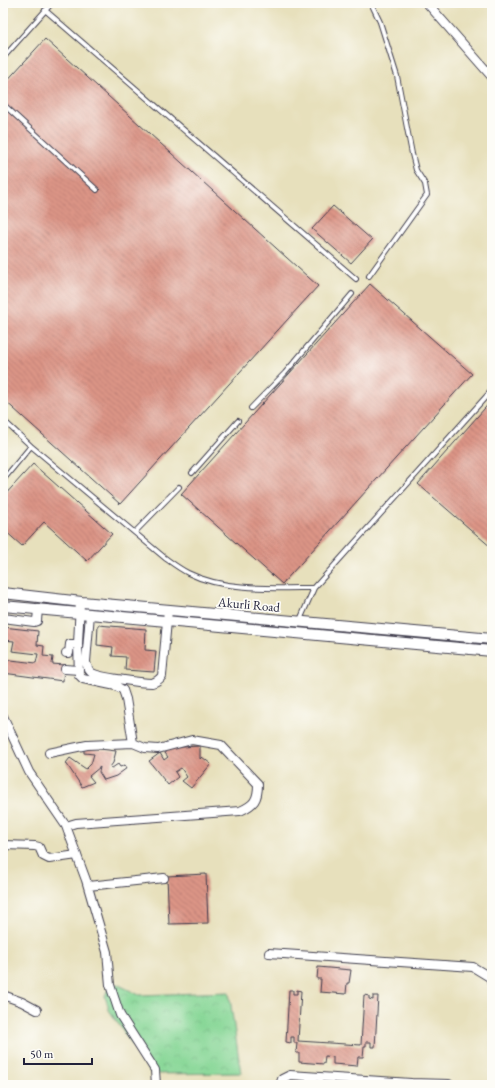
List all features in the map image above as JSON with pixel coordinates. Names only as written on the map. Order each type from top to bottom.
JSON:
[{"type":"street","points":[[427,3],[492,77]]},
{"type":"street","name":"Akurli Road","points":[[3,593],[80,602],[492,639]]},
{"type":"street","points":[[80,602],[78,644],[79,675],[83,679],[116,686],[123,690],[134,743]]},
{"type":"street","name":"Akurli Road","points":[[3,606],[492,651]]},
{"type":"street","points":[[3,618],[34,622],[37,621],[38,609]]},
{"type":"street","points":[[90,614],[86,662],[88,670],[93,674],[152,683],[158,681],[162,676],[168,610]]},
{"type":"street","points":[[230,627],[231,616]]},
{"type":"street","points":[[348,638],[349,626]]},
{"type":"street","points":[[390,642],[392,630]]},
{"type":"street","points":[[425,633],[425,645]]},
{"type":"street","points":[[464,648],[465,636]]},
{"type":"street","points":[[66,653],[69,653],[70,644],[78,644]]},
{"type":"street","points":[[65,669],[79,670]]},
{"type":"street","points":[[3,716],[29,772],[66,826],[88,886],[107,952],[112,993],[120,1015],[155,1070],[156,1085]]},
{"type":"street","points":[[49,753],[87,744],[134,743],[145,748],[158,749],[192,740],[221,745],[258,784],[258,792],[255,802],[248,808],[240,811],[76,823],[66,826]]},
{"type":"street","points":[[3,845],[39,847],[43,856],[49,859],[77,855]]},
{"type":"street","points":[[88,886],[164,878]]},
{"type":"street","points":[[269,953],[473,967],[490,978],[492,985]]},
{"type":"street","points":[[3,995],[22,1002],[36,1010]]},
{"type":"street","points":[[280,1085],[282,1079],[290,1075],[411,1084],[449,1084]]},
{"type":"lane","points":[[3,58],[52,3]]},
{"type":"lane","points":[[369,276],[427,196],[425,184],[416,170],[412,154],[397,76],[380,22],[371,3]]},
{"type":"lane","points":[[45,10],[356,279]]},
{"type":"lane","points":[[3,104],[97,190]]},
{"type":"lane","points":[[251,408],[285,373],[352,294]]},
{"type":"lane","points":[[296,633],[314,588],[492,390]]},
{"type":"lane","points":[[3,420],[31,446],[165,558],[187,573],[202,579],[222,584],[248,587],[314,588]]},
{"type":"lane","points":[[192,473],[238,421]]},
{"type":"lane","points":[[3,480],[31,446]]},
{"type":"lane","points":[[135,532],[179,487]]},
{"type":"green space","points":[[117,984],[139,995],[229,992],[241,1073],[152,1074],[109,1010],[105,996],[109,986]]},
{"type":"building","points":[[45,39],[318,286],[120,504],[3,399],[3,85]]},
{"type":"building","points":[[333,206],[372,240],[351,263],[312,229]]},
{"type":"building","points":[[370,284],[472,374],[282,584],[181,494]]},
{"type":"building","points":[[492,400],[492,548],[418,484]]},
{"type":"building","points":[[33,464],[112,534],[87,561],[44,522],[22,546],[3,529],[3,497]]},
{"type":"building","points":[[98,625],[146,629],[145,650],[156,651],[154,672],[125,670],[126,657],[112,656],[113,647],[97,645]]},
{"type":"building","points":[[3,627],[38,631],[37,645],[44,646],[43,656],[53,657],[52,664],[64,665],[63,681],[3,673],[3,659],[36,663],[38,654],[12,651],[14,641],[3,640]]},
{"type":"building","points":[[200,746],[200,759],[202,757],[211,764],[191,788],[182,781],[187,777],[181,768],[175,772],[178,777],[168,785],[149,761],[160,753],[164,760],[168,757],[164,748]]},
{"type":"building","points":[[84,747],[116,751],[113,763],[110,767],[112,768],[118,764],[120,767],[125,765],[127,768],[116,776],[104,780],[99,772],[100,767],[89,776],[94,782],[82,787],[66,763],[70,758],[86,769],[91,764],[94,754],[84,753]]},
{"type":"building","points":[[206,874],[208,923],[169,924],[167,876]]},
{"type":"building","points":[[318,967],[351,970],[349,983],[347,983],[346,994],[320,992],[321,979],[317,979]]},
{"type":"building","points":[[289,990],[293,990],[293,994],[297,994],[297,990],[301,991],[298,1041],[361,1045],[364,995],[369,996],[369,999],[373,1000],[373,996],[378,996],[375,1047],[371,1047],[371,1042],[366,1042],[363,1057],[358,1057],[357,1066],[333,1064],[333,1057],[325,1056],[324,1064],[299,1062],[299,1053],[296,1053],[297,1043],[294,1043],[294,1037],[291,1037],[291,1043],[286,1042]]}]
